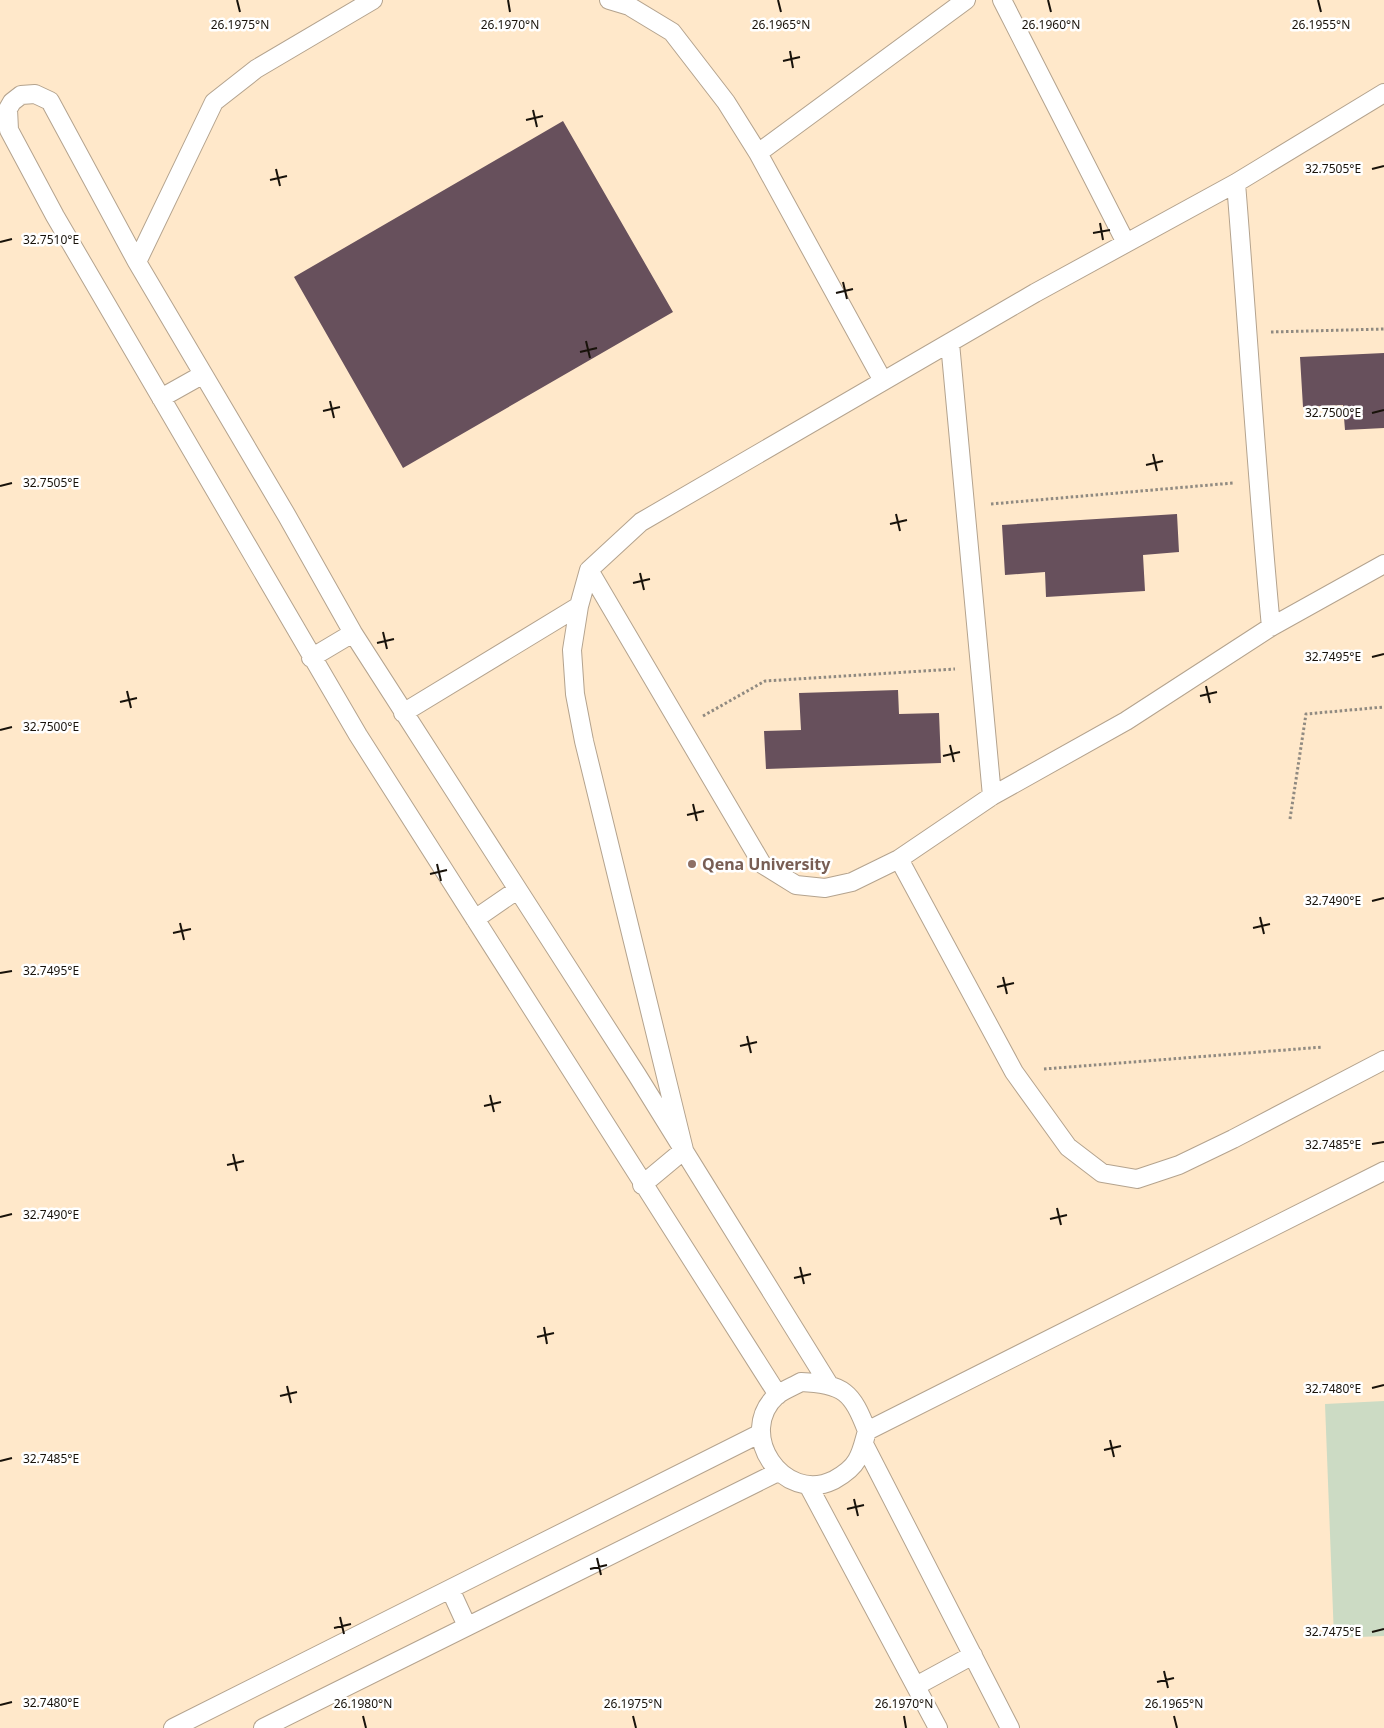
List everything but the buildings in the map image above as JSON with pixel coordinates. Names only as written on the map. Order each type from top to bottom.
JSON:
[{"type":"lane","points":[[136,262],[214,102],[256,69],[373,0]]},
{"type":"lane","points":[[609,0],[629,6],[672,32],[726,102],[758,153],[883,381]]},
{"type":"lane","points":[[758,153],[966,0]]},
{"type":"lane","points":[[1002,0],[1126,243]]},
{"type":"lane","points":[[684,1150],[584,741],[575,694],[572,650],[579,606],[589,570],[641,522],[883,381],[1236,183],[1384,93]]},
{"type":"lane","points":[[778,1395],[642,1185],[311,658],[55,216],[9,130],[8,109],[12,102],[21,95],[34,94],[50,101],[136,262],[287,516],[353,633],[684,1150],[828,1383]]},
{"type":"lane","points":[[1236,183],[1257,480],[1271,627]]},
{"type":"lane","points":[[950,343],[992,796]]},
{"type":"lane","points":[[161,398],[202,375]]},
{"type":"lane","points":[[589,570],[762,864],[796,885],[824,888],[852,882],[899,859],[992,796],[1126,721],[1271,627],[1384,564]]},
{"type":"lane","points":[[403,713],[579,606]]},
{"type":"lane","points":[[311,658],[353,633]]},
{"type":"lane","points":[[899,859],[1014,1072],[1068,1147],[1102,1173],[1138,1178],[1179,1165],[1384,1060]]},
{"type":"lane","points":[[475,919],[517,890]]},
{"type":"lane","points":[[642,1185],[684,1150]]},
{"type":"lane","points":[[1010,1728],[865,1437],[858,1407],[845,1392],[828,1383],[801,1382],[778,1395],[765,1412],[761,1433],[765,1454],[778,1472],[792,1481],[808,1485],[827,1483],[844,1475],[857,1461],[865,1437],[1384,1171]]},
{"type":"lane","points":[[173,1728],[761,1433]]},
{"type":"lane","points":[[263,1728],[778,1472]]},
{"type":"lane","points":[[808,1485],[938,1728]]},
{"type":"lane","points":[[450,1589],[467,1626]]},
{"type":"lane","points":[[916,1686],[973,1655]]},
{"type":"path","points":[[1248,333],[1384,329]]},
{"type":"path","points":[[965,507],[1257,480]]},
{"type":"path","points":[[683,728],[765,681],[980,667]]},
{"type":"path","points":[[1290,819],[1306,714],[1384,707]]},
{"type":"path","points":[[1014,1072],[1323,1047]]},
{"type":"shaded area","name":"Qena University","points":[[0,0],[1384,0],[1384,1728],[0,1728]]},
{"type":"green space","points":[[1384,1401],[1384,1636],[1334,1638],[1325,1404]]},
{"type":"place","name":"Qena University","points":[[692,864]]}]
